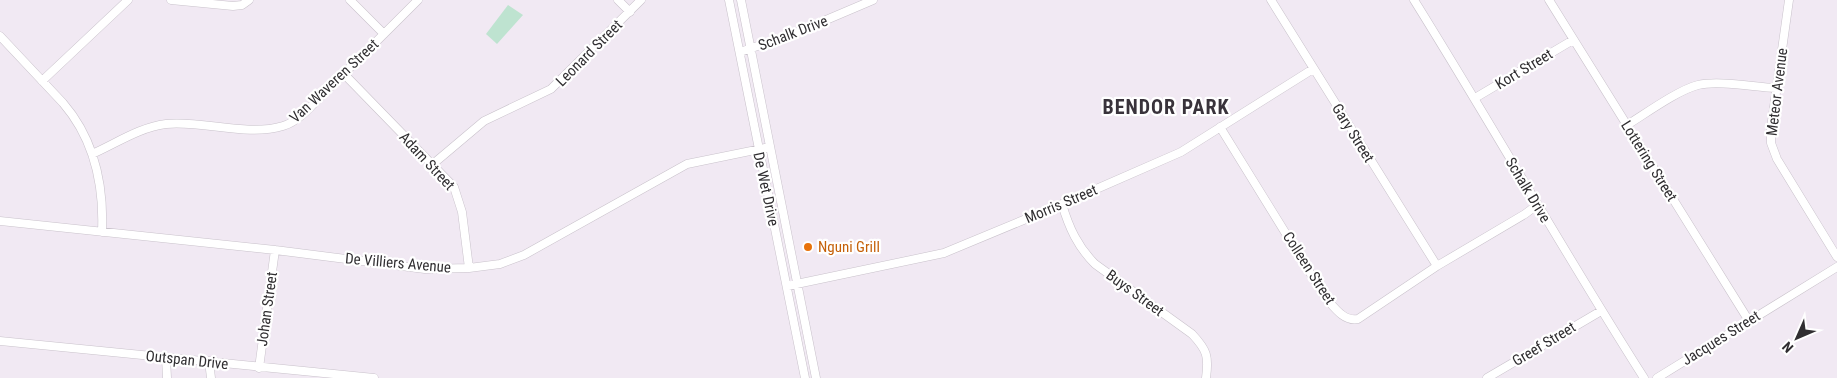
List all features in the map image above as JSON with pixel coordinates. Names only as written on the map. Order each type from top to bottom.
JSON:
[{"type":"street","points":[[42,81],[128,0]]},
{"type":"street","points":[[172,0],[230,6],[240,6],[249,0]]},
{"type":"street","points":[[350,0],[384,34]]},
{"type":"street","name":"Van Waveren Street","points":[[92,154],[140,132],[164,124],[256,129],[281,127],[289,124],[344,74],[418,0]]},
{"type":"street","points":[[618,0],[630,12]]},
{"type":"street","name":"Leonard Street","points":[[433,164],[484,121],[551,90],[641,0]]},
{"type":"street","name":"De Wet Drive","points":[[729,0],[805,378]]},
{"type":"street","name":"De Wet Drive","points":[[741,0],[816,378]]},
{"type":"street","name":"Schalk Drive","points":[[740,52],[793,34],[873,0]]},
{"type":"street","name":"Gary Street","points":[[1271,0],[1437,266]]},
{"type":"street","name":"Schalk Drive","points":[[1414,0],[1644,378]]},
{"type":"street","name":"Lottering Street","points":[[1549,0],[1749,320]]},
{"type":"street","name":"Meteor Avenue","points":[[1789,0],[1776,88],[1771,143],[1774,152],[1837,257]]},
{"type":"street","points":[[0,36],[73,114],[92,154],[101,189],[102,232]]},
{"type":"street","name":"Kort Street","points":[[1474,98],[1573,40]]},
{"type":"street","name":"Morris Street","points":[[787,286],[944,253],[1181,152],[1313,69]]},
{"type":"street","name":"Adam Street","points":[[344,74],[454,187],[462,212],[469,268]]},
{"type":"street","points":[[1627,126],[1684,90],[1698,85],[1776,88]]},
{"type":"street","name":"Colleen Street","points":[[1220,127],[1326,297],[1342,315],[1354,320],[1437,266],[1537,205]]},
{"type":"street","name":"De Villiers Avenue","points":[[0,222],[276,250],[412,268],[469,268],[500,264],[524,256],[688,164],[770,147]]},
{"type":"street","name":"Buys Street","points":[[1062,204],[1076,241],[1084,253],[1095,264],[1192,334],[1203,346],[1208,362],[1206,378]]},
{"type":"street","name":"Johan Street","points":[[259,368],[276,250]]},
{"type":"street","name":"Jacques Street","points":[[1657,378],[1837,267]]},
{"type":"street","name":"Greef Street","points":[[1487,378],[1601,310]]},
{"type":"street","name":"Outspan Drive","points":[[0,341],[374,378]]},
{"type":"street","points":[[166,358],[167,378]]},
{"type":"street","points":[[209,361],[210,378]]},
{"type":"green space","points":[[508,5],[523,15],[497,44],[486,34]]},
{"type":"place","name":"Nguni Grill","points":[[808,247]]},
{"type":"district","name":"BENDOR PARK","points":[[1166,107]]}]
